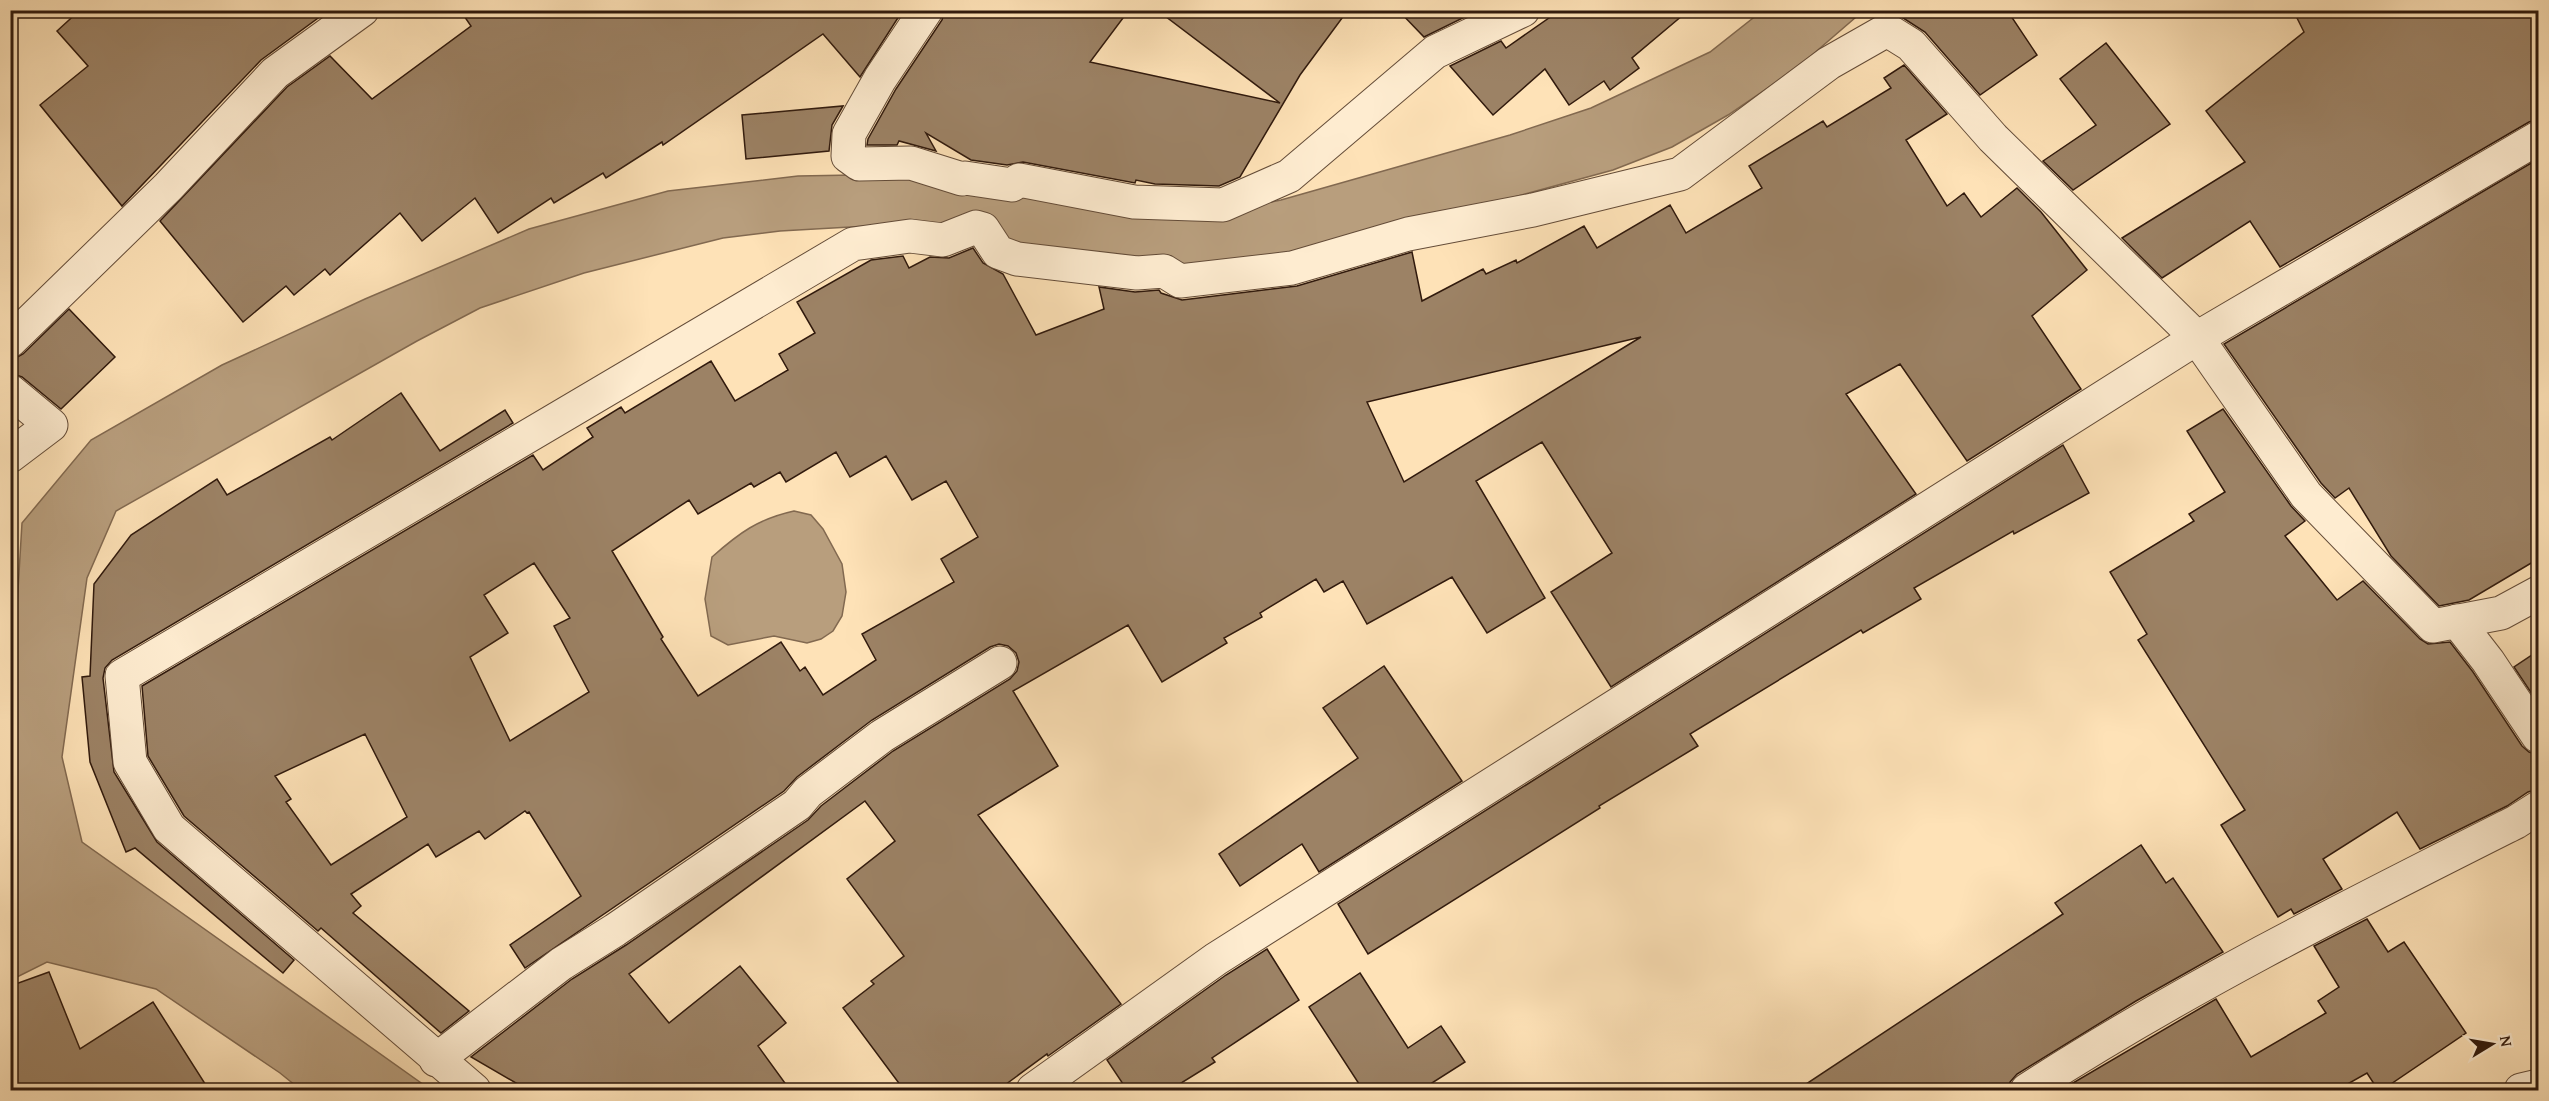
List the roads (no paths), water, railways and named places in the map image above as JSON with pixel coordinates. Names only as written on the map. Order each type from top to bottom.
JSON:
[{"type":"street","points":[[10,341],[168,188],[275,73],[362,10]]},
{"type":"street","points":[[926,10],[880,79],[849,134],[848,156],[859,164],[911,163],[962,179],[1012,185],[1019,180],[1134,202],[1223,206],[1289,176],[1435,52],[1523,10]]},
{"type":"street","points":[[474,1090],[436,1060],[169,828],[130,762],[122,676],[853,244],[910,236],[943,240],[976,227],[983,229],[998,252],[1017,259],[1137,273],[1164,271],[1180,281],[1292,268],[1408,234],[1533,210],[1680,174],[1829,63],[1887,30],[1911,45],[1993,138],[2197,338],[2306,495],[2433,626],[2501,613],[2538,593]]},
{"type":"street","points":[[1033,1090],[1216,959],[2197,338],[2538,138]]},
{"type":"street","points":[[10,391],[51,425],[10,456]]},
{"type":"street","points":[[2457,621],[2488,661],[2538,736]]},
{"type":"street","points":[[436,1060],[561,964],[615,930],[797,805],[808,792],[882,736],[1000,663]]},
{"type":"street","points":[[2027,1090],[2092,1048],[2260,952],[2516,822],[2538,808]]},
{"type":"street","points":[[2521,1090],[2538,1086]]}]
